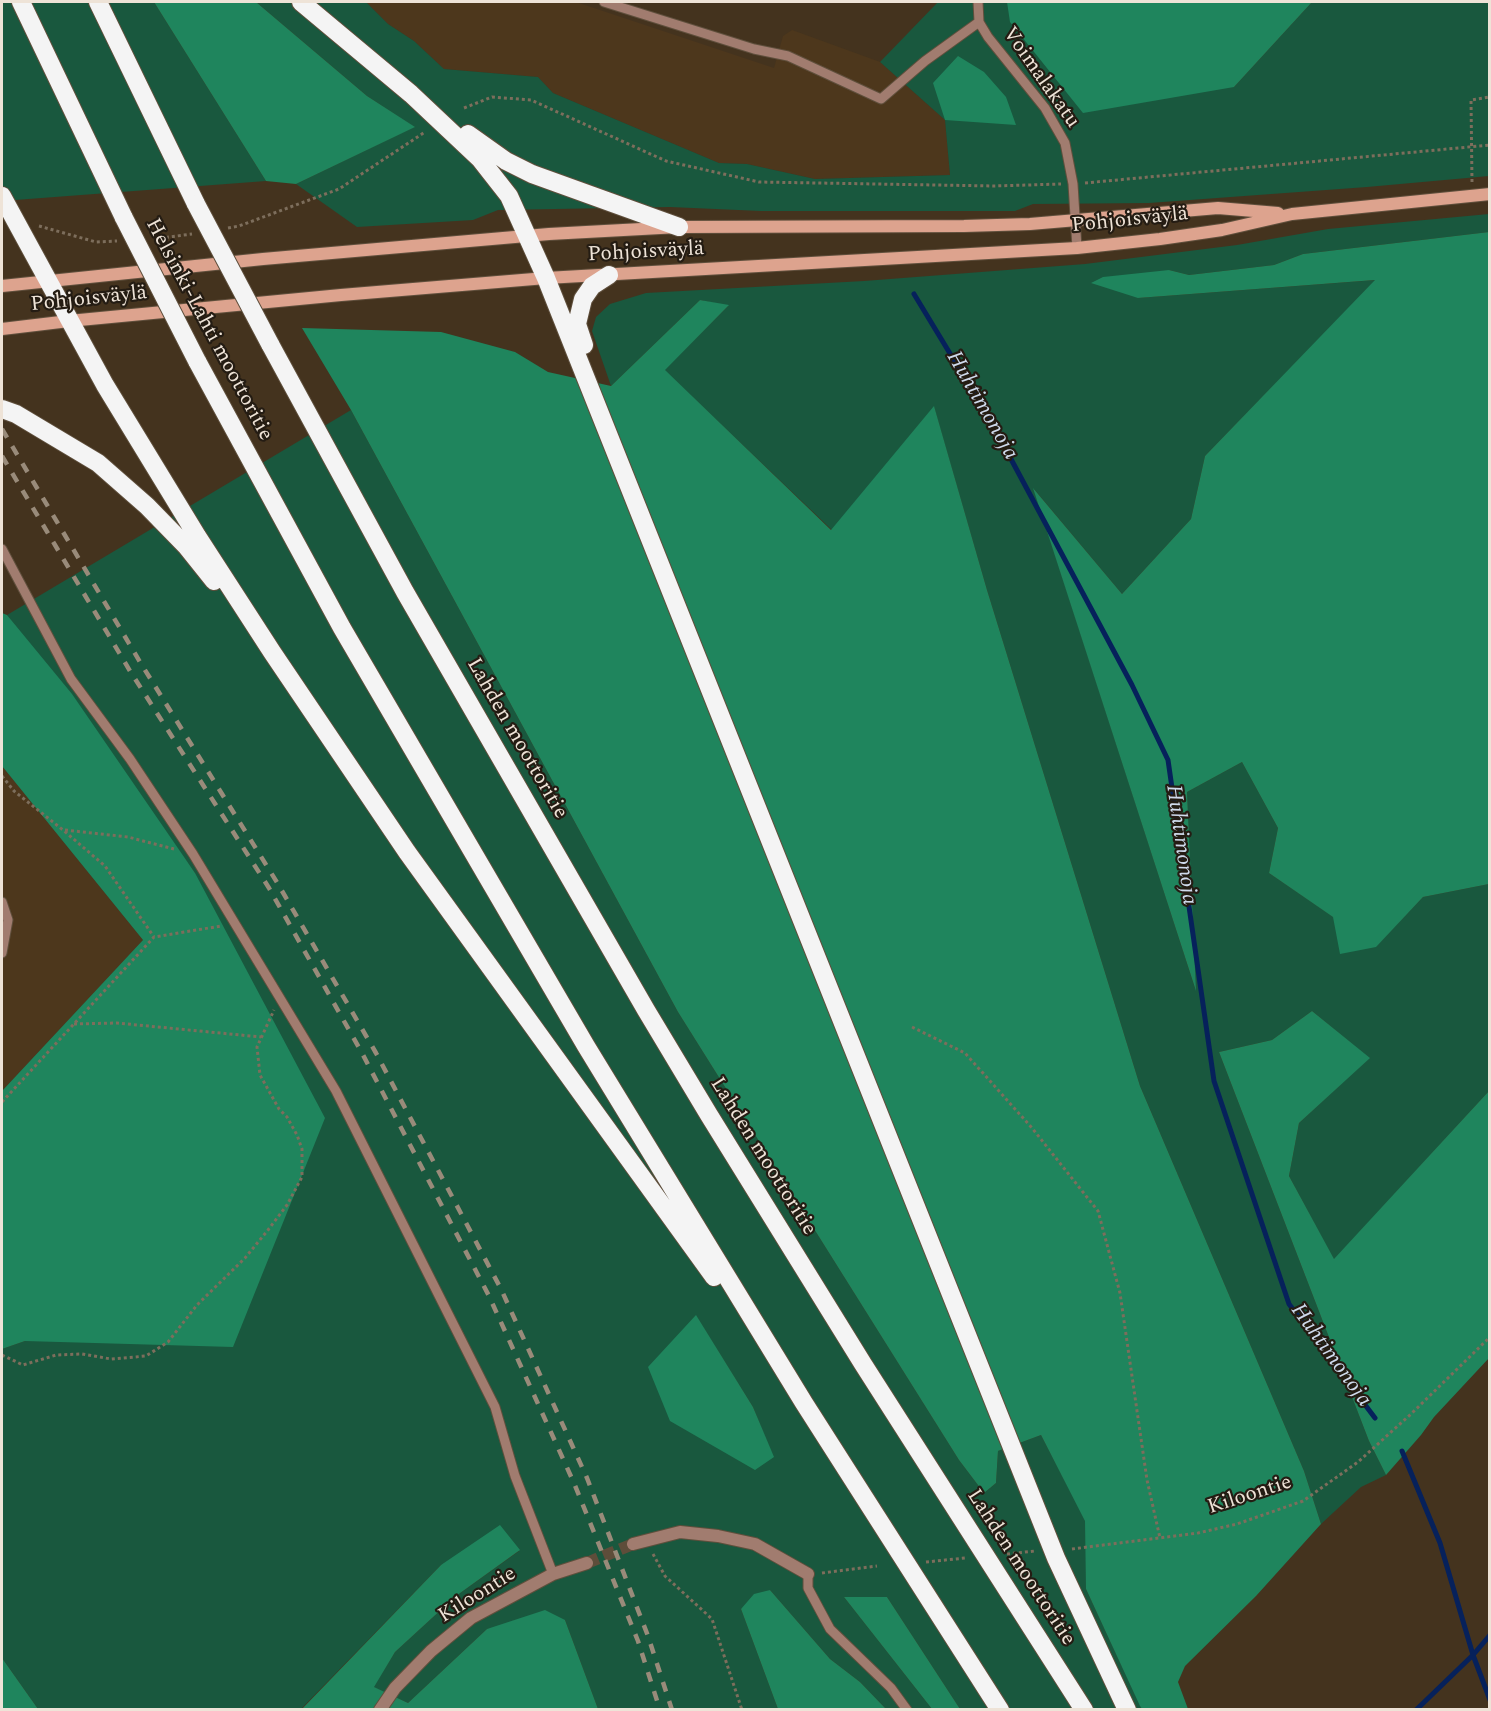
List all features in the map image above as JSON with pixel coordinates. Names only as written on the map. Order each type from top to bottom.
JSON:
[{"type":"highway","name":"Helsinki-Lahti moottoritie","points":[[21,2],[123,218],[197,362],[369,672],[586,1046],[804,1403]]},
{"type":"highway","name":"Lahden moottoritie","points":[[98,2],[196,204],[419,617],[709,1115],[863,1364],[1084,1710]]},
{"type":"highway","points":[[301,2],[411,94],[480,159],[509,195],[546,278],[589,385],[1056,1558],[1127,1710]]},
{"type":"highway","points":[[411,94],[506,161],[532,174],[680,227]]},
{"type":"highway","points":[[2,196],[117,405],[272,652],[407,852],[804,1403],[1000,1710]]},
{"type":"highway","points":[[589,385],[588,355],[577,324],[582,299],[592,286],[609,275]]},
{"type":"highway","points":[[2,409],[16,414],[98,463],[147,506],[186,546],[272,652]]},
{"type":"main road","name":"Pohjoisväylä","points":[[2,329],[546,278],[1077,248],[1212,231],[1292,214],[1490,195]]},
{"type":"main road","name":"Pohjoisväylä","points":[[2,286],[528,236],[680,227],[964,226],[1075,220],[1218,208],[1292,214]]},
{"type":"street","points":[[639,1542],[680,1532],[718,1536],[755,1544],[808,1575]]},
{"type":"street","name":"Kiloontie","points":[[380,1710],[394,1688],[431,1651],[471,1618],[553,1574],[587,1563]]},
{"type":"lane","points":[[604,2],[754,49],[788,56],[881,99],[925,61],[979,22]]},
{"type":"lane","name":"Voimalakatu","points":[[978,2],[979,22],[988,38],[1045,108],[1065,143],[1072,184],[1077,248]]},
{"type":"lane","points":[[2,549],[71,679],[130,759],[193,854],[336,1091],[495,1407],[514,1476],[553,1574]]},
{"type":"lane","points":[[2,902],[8,920],[2,953]]},
{"type":"lane","points":[[808,1575],[807,1588],[830,1629],[891,1688],[907,1710]]},
{"type":"path","points":[[464,108],[492,97],[531,100],[666,161],[759,182],[993,186],[1072,184],[1490,145]]},
{"type":"path","points":[[1472,196],[1471,100],[1490,98]]},
{"type":"path","points":[[218,230],[239,226],[339,189],[429,129]]},
{"type":"path","points":[[34,225],[96,242],[119,241]]},
{"type":"path","points":[[154,239],[197,233]]},
{"type":"path","points":[[2,776],[14,791],[105,866],[154,937]]},
{"type":"path","points":[[63,830],[128,837],[193,854]]},
{"type":"path","points":[[2,1102],[154,937],[236,923]]},
{"type":"path","points":[[2,1354],[23,1365],[56,1355],[82,1354],[111,1359],[146,1356],[168,1342],[197,1305],[245,1258],[268,1230],[287,1205],[302,1177],[303,1149],[287,1117],[279,1109],[260,1075],[257,1047],[280,999]]},
{"type":"path","points":[[73,1024],[117,1023],[261,1037]]},
{"type":"path","points":[[912,1027],[965,1053],[1032,1128],[1098,1212],[1120,1293],[1147,1480],[1160,1538]]},
{"type":"path","name":"Kiloontie","points":[[1070,1549],[1198,1533],[1237,1524],[1303,1501],[1358,1462],[1490,1337]]},
{"type":"path","points":[[639,1542],[665,1576],[712,1619],[742,1710]]},
{"type":"path","points":[[1007,1554],[1042,1550]]},
{"type":"path","points":[[922,1562],[965,1558]]},
{"type":"path","points":[[808,1575],[877,1566]]},
{"type":"shaded area","points":[[366,2],[576,2],[774,68],[783,36],[792,30],[880,62],[945,120],[950,175],[815,179],[747,164],[719,163],[553,93],[538,77],[444,69],[414,41],[388,24]]},
{"type":"shaded area","points":[[2,766],[143,940],[2,1091]]},
{"type":"green space","points":[[2,2],[154,2],[266,181],[2,201]]},
{"type":"green space","points":[[154,2],[256,2],[367,96],[415,127],[296,184],[266,181]]},
{"type":"green space","points":[[256,2],[366,2],[388,24],[414,41],[444,69],[538,77],[553,93],[719,163],[747,164],[815,179],[950,175],[945,120],[880,62],[938,2],[1008,2],[1234,87],[1312,2],[1489,2],[1489,176],[1149,203],[1033,204],[1015,211],[761,211],[670,207],[498,210],[473,220],[357,227],[296,184],[414,127],[367,96]]},
{"type":"green space","points":[[1007,2],[1312,2],[1234,87],[1083,113],[1010,22]]},
{"type":"green space","points":[[958,56],[984,72],[1006,97],[1016,125],[945,120],[933,83]]},
{"type":"green space","points":[[1489,214],[1489,232],[1303,254],[1274,265],[1189,275],[1169,270],[1138,298],[1376,280],[1205,456],[1191,519],[1122,594],[1034,489],[1195,988],[1187,792],[1242,762],[1278,828],[1269,873],[1376,946],[1423,897],[1489,884],[1489,1091],[1334,1260],[1289,1176],[1299,1123],[1369,1058],[1312,1011],[1272,1040],[1219,1052],[1369,1441],[1386,1475],[1361,1487],[1321,1524],[1304,1471],[1140,1086],[987,590],[934,407],[832,530],[664,370],[728,306],[700,300],[611,386],[592,331],[596,317],[610,304],[646,293],[864,281],[1085,264],[1237,245],[1328,229]]},
{"type":"green space","points":[[1489,232],[1489,884],[1423,897],[1376,947],[1340,954],[1333,917],[1269,873],[1278,828],[1242,762],[1187,792],[1196,991],[1033,488],[1122,594],[1191,519],[1205,456],[1375,280],[1138,298],[1091,283],[1103,277],[1169,270],[1189,275],[1274,265],[1303,254]]},
{"type":"green space","points":[[700,300],[729,305],[665,370],[831,530],[934,406],[987,590],[1140,1086],[1304,1471],[1321,1524],[1256,1596],[1185,1666],[1178,1682],[1188,1709],[1142,1709],[1140,1706],[1086,1589],[1085,1521],[1041,1435],[998,1451],[996,1483],[984,1493],[959,1460],[678,1012],[351,410],[302,328],[441,332],[515,352],[548,372],[611,386]]},
{"type":"green space","points":[[351,410],[678,1012],[959,1460],[984,1493],[996,1483],[998,1451],[1041,1435],[1086,1521],[1086,1589],[1142,1709],[960,1709],[887,1597],[844,1597],[932,1709],[886,1709],[860,1682],[830,1659],[770,1590],[741,1609],[778,1709],[598,1709],[565,1620],[487,1629],[408,1703],[373,1687],[395,1652],[456,1596],[519,1551],[441,1565],[301,1709],[38,1709],[2,1658],[2,1349],[25,1341],[195,873],[7,615]],"holes":[[[696,1316],[753,1407],[773,1457]]]},
{"type":"green space","points":[[2,613],[7,615],[72,694],[195,873],[325,1118],[233,1347],[25,1341],[2,1349],[2,1091],[143,940],[2,766]]},
{"type":"green space","points":[[1312,1011],[1370,1058],[1299,1123],[1289,1176],[1334,1259],[1489,1091],[1489,1358],[1434,1417],[1386,1475],[1369,1441],[1219,1052],[1272,1040]]},
{"type":"green space","points":[[696,1315],[753,1407],[774,1457],[755,1470],[670,1421],[648,1367]]},
{"type":"green space","points":[[500,1525],[520,1550],[456,1596],[395,1652],[374,1687],[408,1703],[487,1629],[545,1610],[565,1620],[598,1709],[301,1710],[441,1565]]},
{"type":"green space","points":[[770,1590],[830,1659],[860,1682],[886,1709],[778,1709],[741,1609],[754,1594]]},
{"type":"green space","points":[[844,1597],[887,1597],[960,1709],[932,1709]]},
{"type":"green space","points":[[2,1658],[38,1709],[2,1709]]},
{"type":"waterway","name":"Huhtimonoja","points":[[914,294],[989,418],[1132,685],[1168,760],[1214,1081],[1289,1304],[1375,1418]]},
{"type":"waterway","name":"Huhtimonoja","points":[[1402,1451],[1440,1543],[1473,1655],[1490,1700]]},
{"type":"waterway","points":[[1416,1710],[1473,1655],[1490,1635]]},
{"type":"tunnel","points":[[587,1563],[633,1544]]},
{"type":"railway","points":[[2,429],[140,662],[278,884],[376,1053],[501,1289],[587,1478],[648,1636],[672,1710]]},
{"type":"railway","points":[[2,456],[130,671],[269,888],[362,1053],[489,1296],[574,1483],[638,1641],[660,1710]]}]
